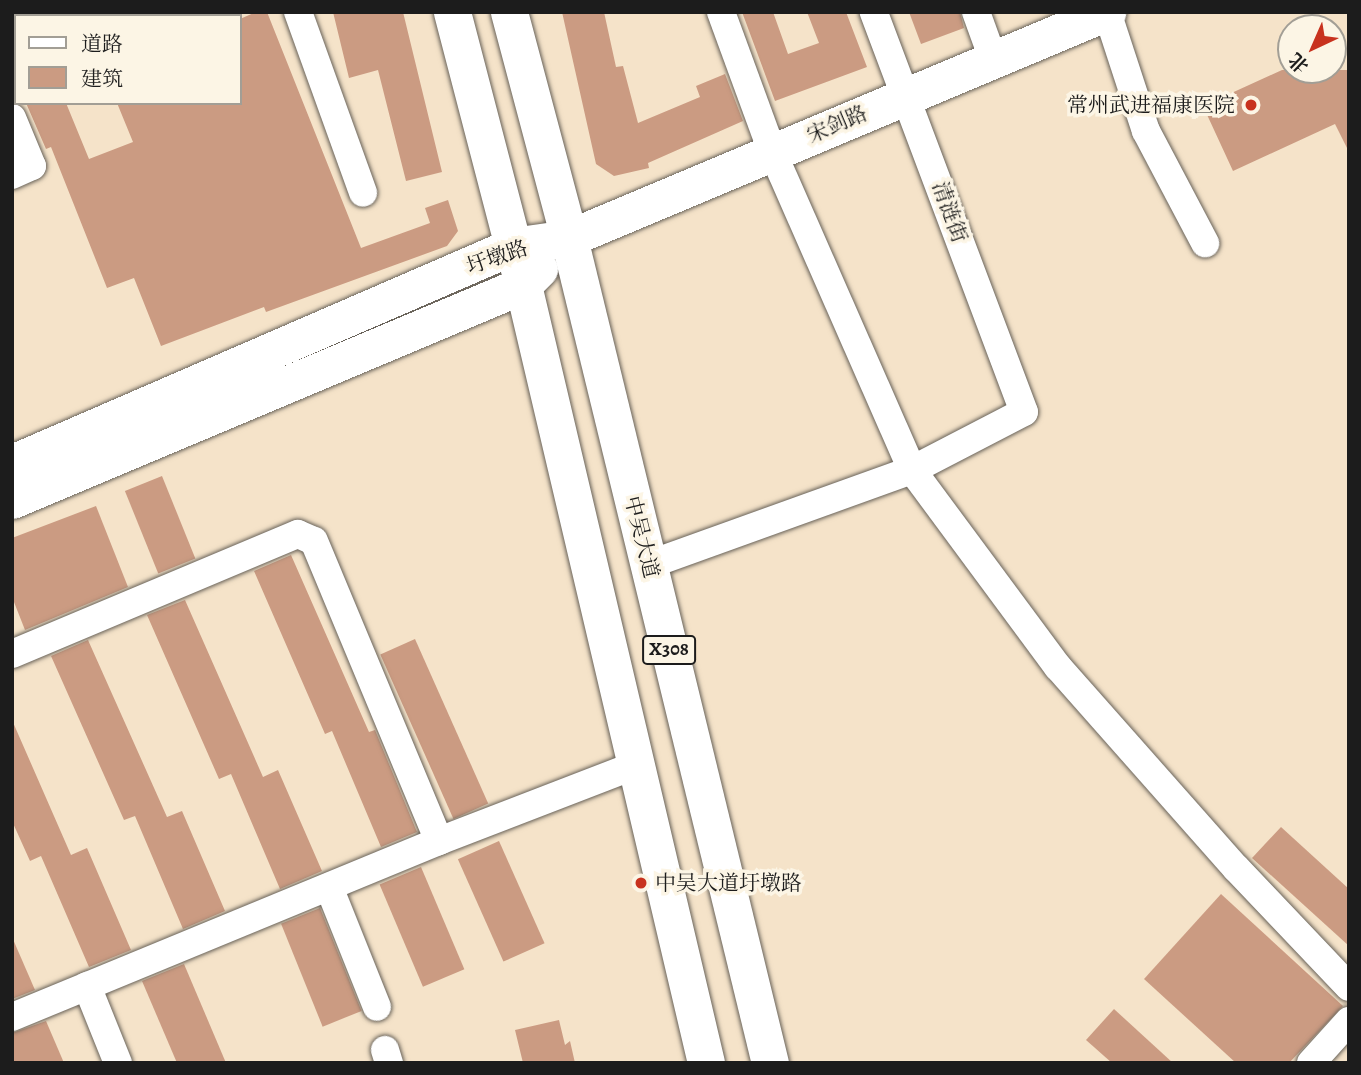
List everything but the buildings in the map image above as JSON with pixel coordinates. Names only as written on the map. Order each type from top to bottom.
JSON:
[{"type":"main road","name":"X308","points":[[452,12],[523,285],[706,1063]]},
{"type":"main road","name":"中吴大道","points":[[509,12],[569,238],[770,1063]]},
{"type":"main road","name":"宋剑路","points":[[569,238],[993,59],[1054,22],[1107,12]]},
{"type":"main road","name":"圩墩路","points":[[12,463],[513,246],[569,238]]},
{"type":"main road","name":"圩墩路","points":[[12,500],[523,285],[569,238]]},
{"type":"street","points":[[298,12],[363,193]]},
{"type":"street","points":[[721,12],[772,151],[912,470],[1058,667],[1236,869],[1349,987]]},
{"type":"street","name":"清涟街","points":[[874,12],[1024,412],[912,470]]},
{"type":"street","points":[[976,12],[993,59]]},
{"type":"street","points":[[1107,12],[1146,131],[1205,243]]},
{"type":"street","points":[[12,118],[32,166],[12,175]]},
{"type":"street","points":[[648,565],[912,470]]},
{"type":"street","points":[[12,654],[298,534],[314,541],[439,841]]},
{"type":"street","points":[[12,1017],[439,841],[636,765]]},
{"type":"street","points":[[329,887],[377,1007]]},
{"type":"street","points":[[87,986],[118,1063]]},
{"type":"street","points":[[1311,1063],[1349,1021]]},
{"type":"place","name":"常州武进福康医院","points":[[1251,105]]},
{"type":"place","name":"中吴大道圩墩路","points":[[641,883]]}]
